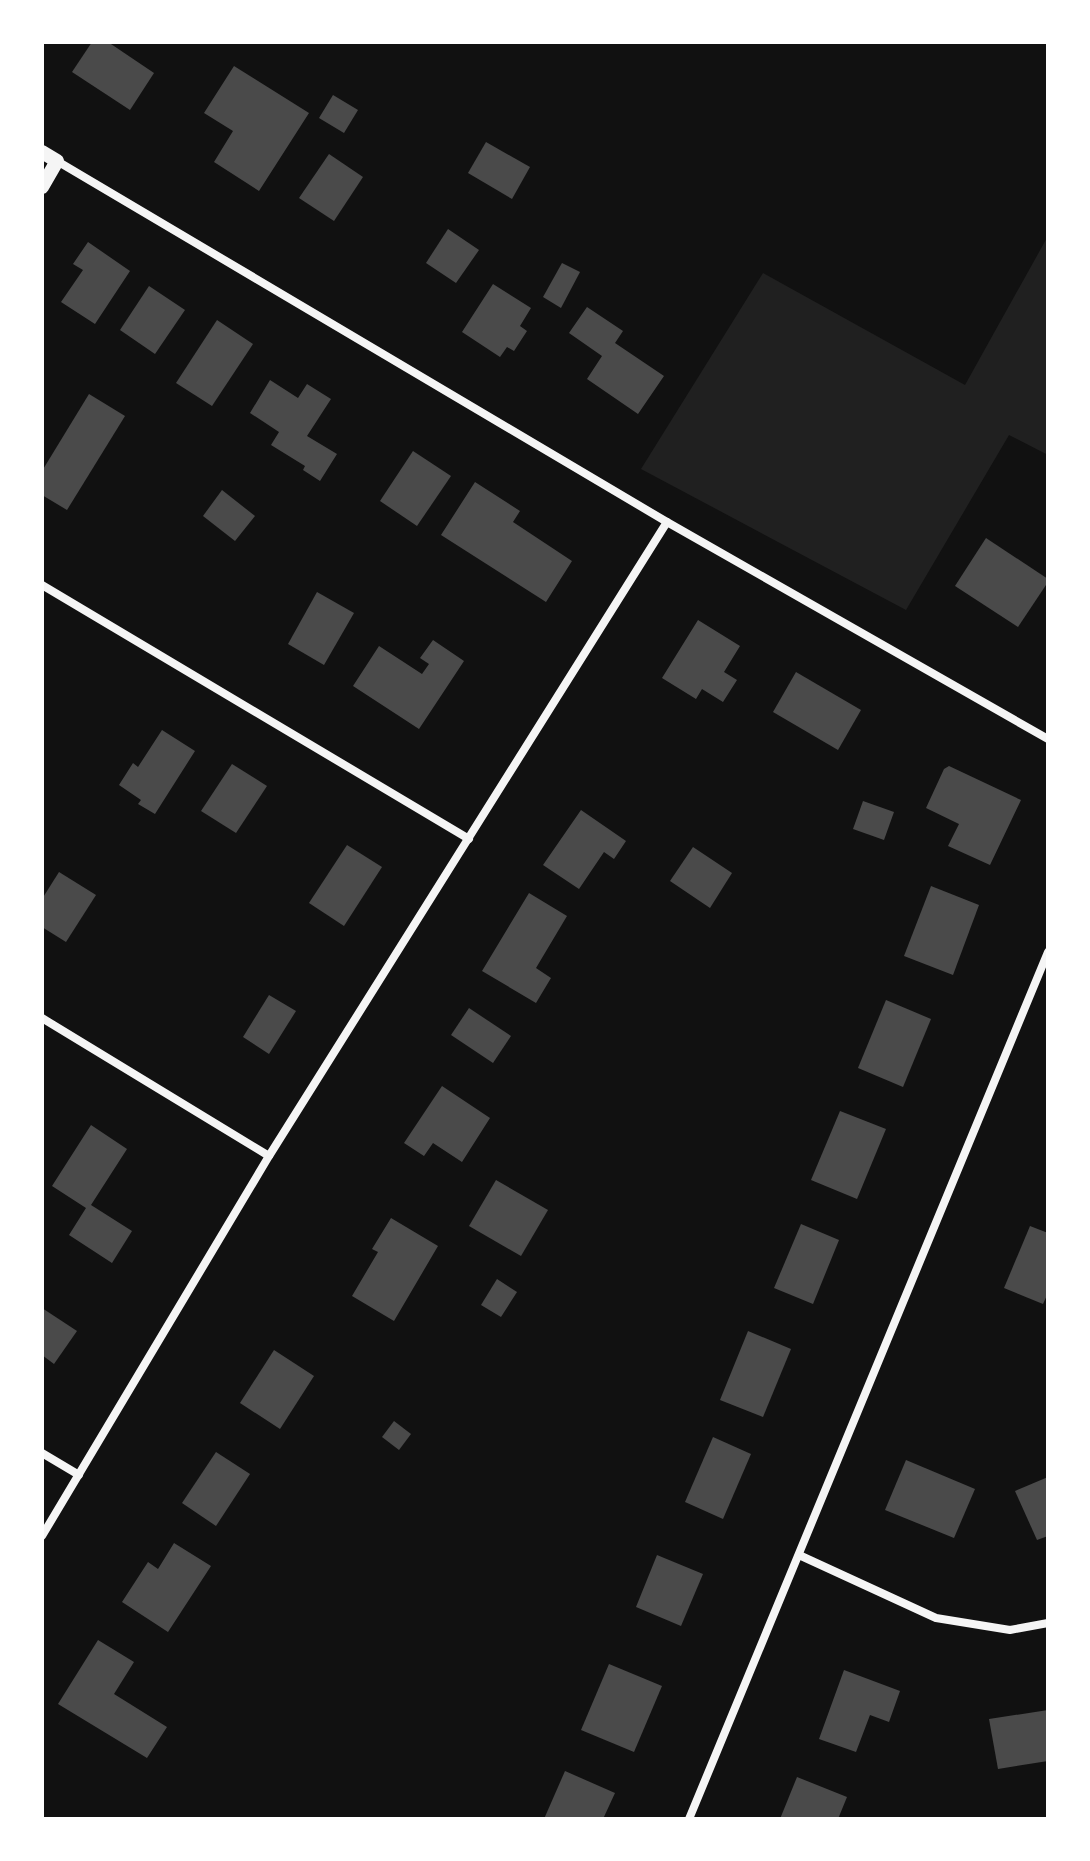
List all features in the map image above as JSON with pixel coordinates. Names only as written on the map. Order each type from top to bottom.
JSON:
[{"type":"street","points":[[42,152],[667,522],[1048,739]]},
{"type":"street","points":[[42,187],[57,161]]},
{"type":"street","points":[[42,1536],[269,1156],[667,522]]},
{"type":"street","points":[[42,585],[469,839]]},
{"type":"street","points":[[689,1819],[1048,952]]},
{"type":"street","points":[[42,1018],[269,1156]]},
{"type":"street","points":[[42,1453],[79,1475]]},
{"type":"street","points":[[799,1555],[936,1618],[1010,1630],[1048,1623]]},
{"type":"shaded area","points":[[1048,236],[1048,455],[1009,435],[906,610],[641,469],[763,273],[965,385]]},
{"type":"building","points":[[92,42],[108,42],[154,73],[130,110],[72,72]]},
{"type":"building","points":[[234,66],[309,113],[259,191],[214,162],[233,131],[204,113]]},
{"type":"building","points":[[333,95],[358,110],[344,133],[319,118]]},
{"type":"building","points":[[486,142],[530,167],[512,199],[468,173]]},
{"type":"building","points":[[329,154],[363,177],[334,221],[299,198]]},
{"type":"building","points":[[448,229],[479,250],[456,283],[426,263]]},
{"type":"building","points":[[88,242],[130,271],[95,324],[61,302],[83,270],[73,264]]},
{"type":"building","points":[[562,263],[580,272],[561,308],[543,297]]},
{"type":"building","points":[[493,284],[531,308],[520,326],[527,331],[514,351],[507,347],[500,357],[462,332]]},
{"type":"building","points":[[149,286],[185,310],[155,354],[120,330]]},
{"type":"building","points":[[587,307],[623,331],[615,343],[664,376],[638,414],[587,379],[602,356],[569,333]]},
{"type":"building","points":[[217,320],[253,344],[212,406],[176,383]]},
{"type":"building","points":[[270,380],[298,398],[307,384],[331,399],[307,436],[337,454],[320,481],[303,470],[305,466],[271,445],[279,432],[250,413]]},
{"type":"building","points":[[89,394],[125,416],[67,510],[42,495],[42,471]]},
{"type":"building","points":[[413,451],[451,476],[417,526],[380,501]]},
{"type":"building","points":[[475,482],[520,511],[513,522],[572,561],[546,602],[441,535]]},
{"type":"building","points":[[222,490],[255,516],[235,541],[203,516]]},
{"type":"building","points":[[986,538],[1048,579],[1018,627],[955,586]]},
{"type":"building","points":[[317,592],[354,613],[324,665],[288,644]]},
{"type":"building","points":[[698,620],[740,646],[724,672],[737,680],[723,702],[702,689],[696,699],[662,678]]},
{"type":"building","points":[[433,640],[464,661],[419,729],[353,686],[379,646],[422,674],[429,664],[420,658]]},
{"type":"building","points":[[796,672],[861,710],[838,750],[773,712]]},
{"type":"building","points":[[162,730],[195,751],[155,814],[138,804],[141,800],[119,785],[133,763],[138,767]]},
{"type":"building","points":[[232,764],[267,786],[236,833],[201,811]]},
{"type":"building","points":[[949,766],[1021,800],[990,865],[948,846],[959,824],[926,808],[944,769]]},
{"type":"building","points":[[863,801],[894,812],[884,840],[853,829]]},
{"type":"building","points":[[581,810],[626,841],[614,859],[604,852],[579,889],[543,865]]},
{"type":"building","points":[[347,845],[382,867],[344,926],[309,903]]},
{"type":"building","points":[[693,847],[732,873],[710,908],[670,881]]},
{"type":"building","points":[[59,872],[96,895],[66,942],[42,927],[42,899]]},
{"type":"building","points":[[931,886],[979,905],[953,975],[904,956]]},
{"type":"building","points":[[529,893],[567,916],[536,968],[551,978],[536,1003],[482,971]]},
{"type":"building","points":[[269,995],[296,1011],[269,1054],[243,1037]]},
{"type":"building","points":[[886,1000],[931,1019],[903,1087],[858,1068]]},
{"type":"building","points":[[469,1008],[511,1036],[493,1063],[451,1035]]},
{"type":"building","points":[[442,1086],[490,1118],[462,1162],[433,1143],[424,1156],[404,1143]]},
{"type":"building","points":[[840,1111],[886,1129],[857,1199],[811,1180]]},
{"type":"building","points":[[91,1125],[127,1149],[91,1205],[132,1231],[112,1263],[69,1235],[86,1208],[52,1186]]},
{"type":"building","points":[[496,1180],[548,1210],[521,1256],[469,1226]]},
{"type":"building","points":[[391,1218],[438,1246],[394,1321],[352,1296],[378,1252],[372,1249]]},
{"type":"building","points":[[801,1224],[839,1240],[813,1304],[774,1288]]},
{"type":"building","points":[[1030,1226],[1048,1233],[1048,1293],[1043,1304],[1004,1288]]},
{"type":"building","points":[[497,1279],[517,1292],[501,1317],[481,1305]]},
{"type":"building","points":[[42,1308],[77,1331],[54,1364],[42,1355]]},
{"type":"building","points":[[748,1331],[791,1349],[763,1417],[720,1400]]},
{"type":"building","points":[[274,1350],[314,1376],[280,1429],[240,1403]]},
{"type":"building","points":[[394,1421],[411,1434],[399,1450],[382,1437]]},
{"type":"building","points":[[713,1437],[751,1454],[723,1519],[685,1502]]},
{"type":"building","points":[[216,1452],[250,1474],[216,1526],[182,1503]]},
{"type":"building","points":[[906,1460],[975,1489],[954,1538],[885,1510]]},
{"type":"building","points":[[1048,1477],[1048,1536],[1037,1540],[1015,1491]]},
{"type":"building","points":[[174,1543],[211,1566],[168,1632],[122,1602],[148,1562],[158,1569]]},
{"type":"building","points":[[657,1555],[703,1574],[681,1626],[636,1607]]},
{"type":"building","points":[[98,1640],[134,1662],[114,1694],[167,1727],[147,1758],[58,1704]]},
{"type":"building","points":[[609,1664],[662,1686],[634,1752],[581,1730]]},
{"type":"building","points":[[844,1670],[900,1691],[889,1722],[870,1715],[856,1752],[819,1739]]},
{"type":"building","points":[[1048,1710],[1048,1761],[998,1769],[989,1719]]},
{"type":"building","points":[[565,1771],[615,1793],[603,1819],[544,1819]]},
{"type":"building","points":[[797,1777],[847,1797],[838,1819],[780,1819]]}]
